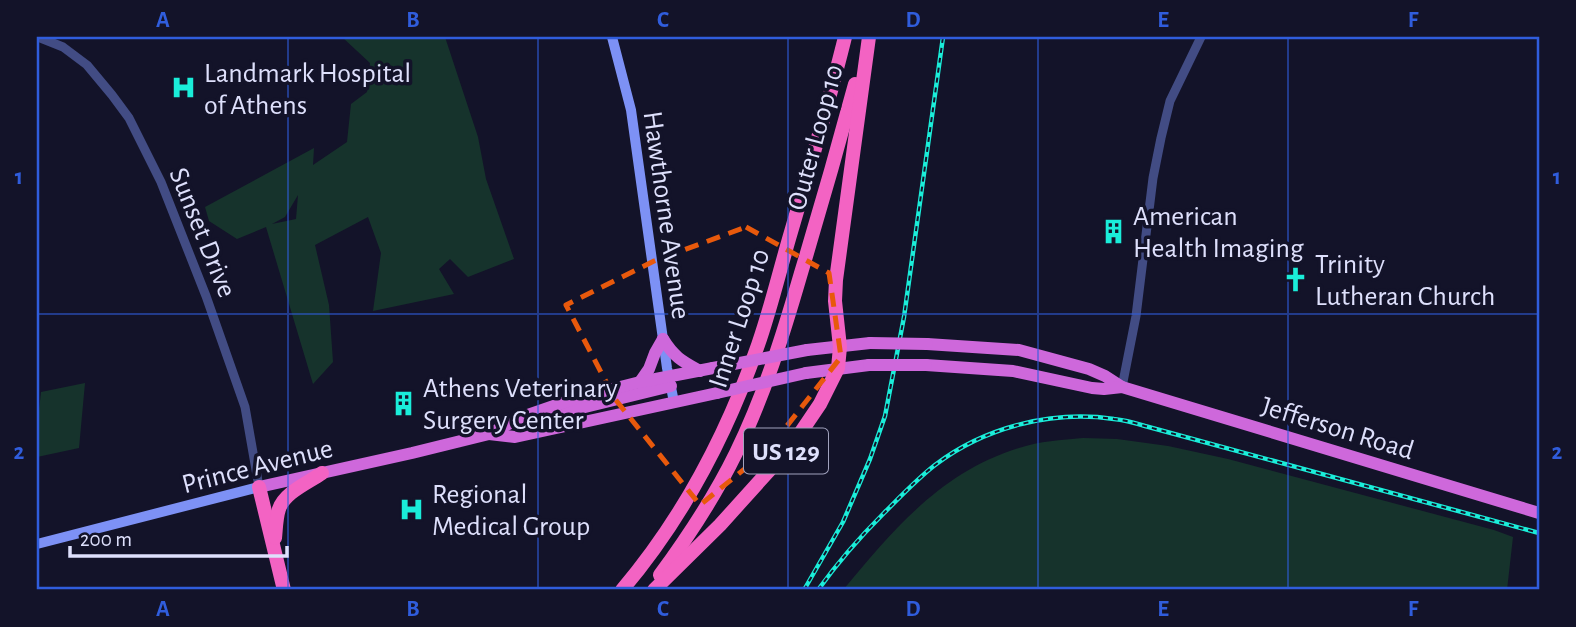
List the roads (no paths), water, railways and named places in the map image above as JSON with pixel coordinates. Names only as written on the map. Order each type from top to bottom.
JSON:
[{"type":"highway","name":"Inner Loop 10","points":[[622,590],[651,554],[705,468],[748,371],[819,139],[845,37]]},
{"type":"highway","points":[[838,368],[840,347],[835,302],[836,280],[868,37]]},
{"type":"highway","name":"Outer Loop 10","points":[[651,590],[692,530],[735,456],[763,392],[833,168],[868,37]]},
{"type":"highway","points":[[640,382],[663,340],[671,353],[683,362],[706,370]]},
{"type":"highway","name":"Jefferson Road","points":[[768,357],[870,343],[1020,350],[1089,369],[1122,387],[1539,513]]},
{"type":"highway","name":"Prince Avenue","points":[[259,487],[489,434],[522,417],[577,398],[640,382],[670,381],[706,370],[768,357]]},
{"type":"highway","name":"Jefferson Road","points":[[756,384],[838,368],[926,365],[1013,371],[1092,388],[1122,387]]},
{"type":"highway","name":"US 129","points":[[651,590],[720,524],[797,438],[820,404],[838,368]]},
{"type":"highway","points":[[524,435],[544,422],[581,408],[670,381]]},
{"type":"highway","name":"Prince Avenue","points":[[489,434],[524,435],[756,384]]},
{"type":"highway","points":[[274,550],[278,513],[282,503],[288,496],[323,473]]},
{"type":"highway","points":[[259,487],[284,590]]},
{"type":"highway","points":[[615,590],[651,554]]},
{"type":"main road","name":"Hawthorne Avenue","points":[[612,37],[631,110],[674,402]]},
{"type":"main road","name":"Prince Avenue","points":[[37,544],[259,487]]},
{"type":"street","name":"Sunset Drive","points":[[38,37],[63,47],[87,65],[129,118],[155,171],[206,296],[245,407],[259,487]]},
{"type":"street","points":[[1122,387],[1136,316],[1153,178],[1161,138],[1170,101],[1201,37]]},
{"type":"railway","points":[[804,590],[843,522],[885,416],[904,317],[943,37]]},
{"type":"railway","points":[[818,590],[866,531],[935,465],[997,431],[1020,424],[1067,417],[1118,419],[1539,533]]},
{"type":"place","name":"Landmark Hospital of Athens","points":[[184,88]]},
{"type":"place","name":"American Health Imaging","points":[[1113,231]]},
{"type":"place","name":"Trinity Lutheran Church","points":[[1295,279]]},
{"type":"place","name":"Athens Veterinary Surgery Center","points":[[403,403]]},
{"type":"place","name":"Regional Medical Group","points":[[412,509]]}]
